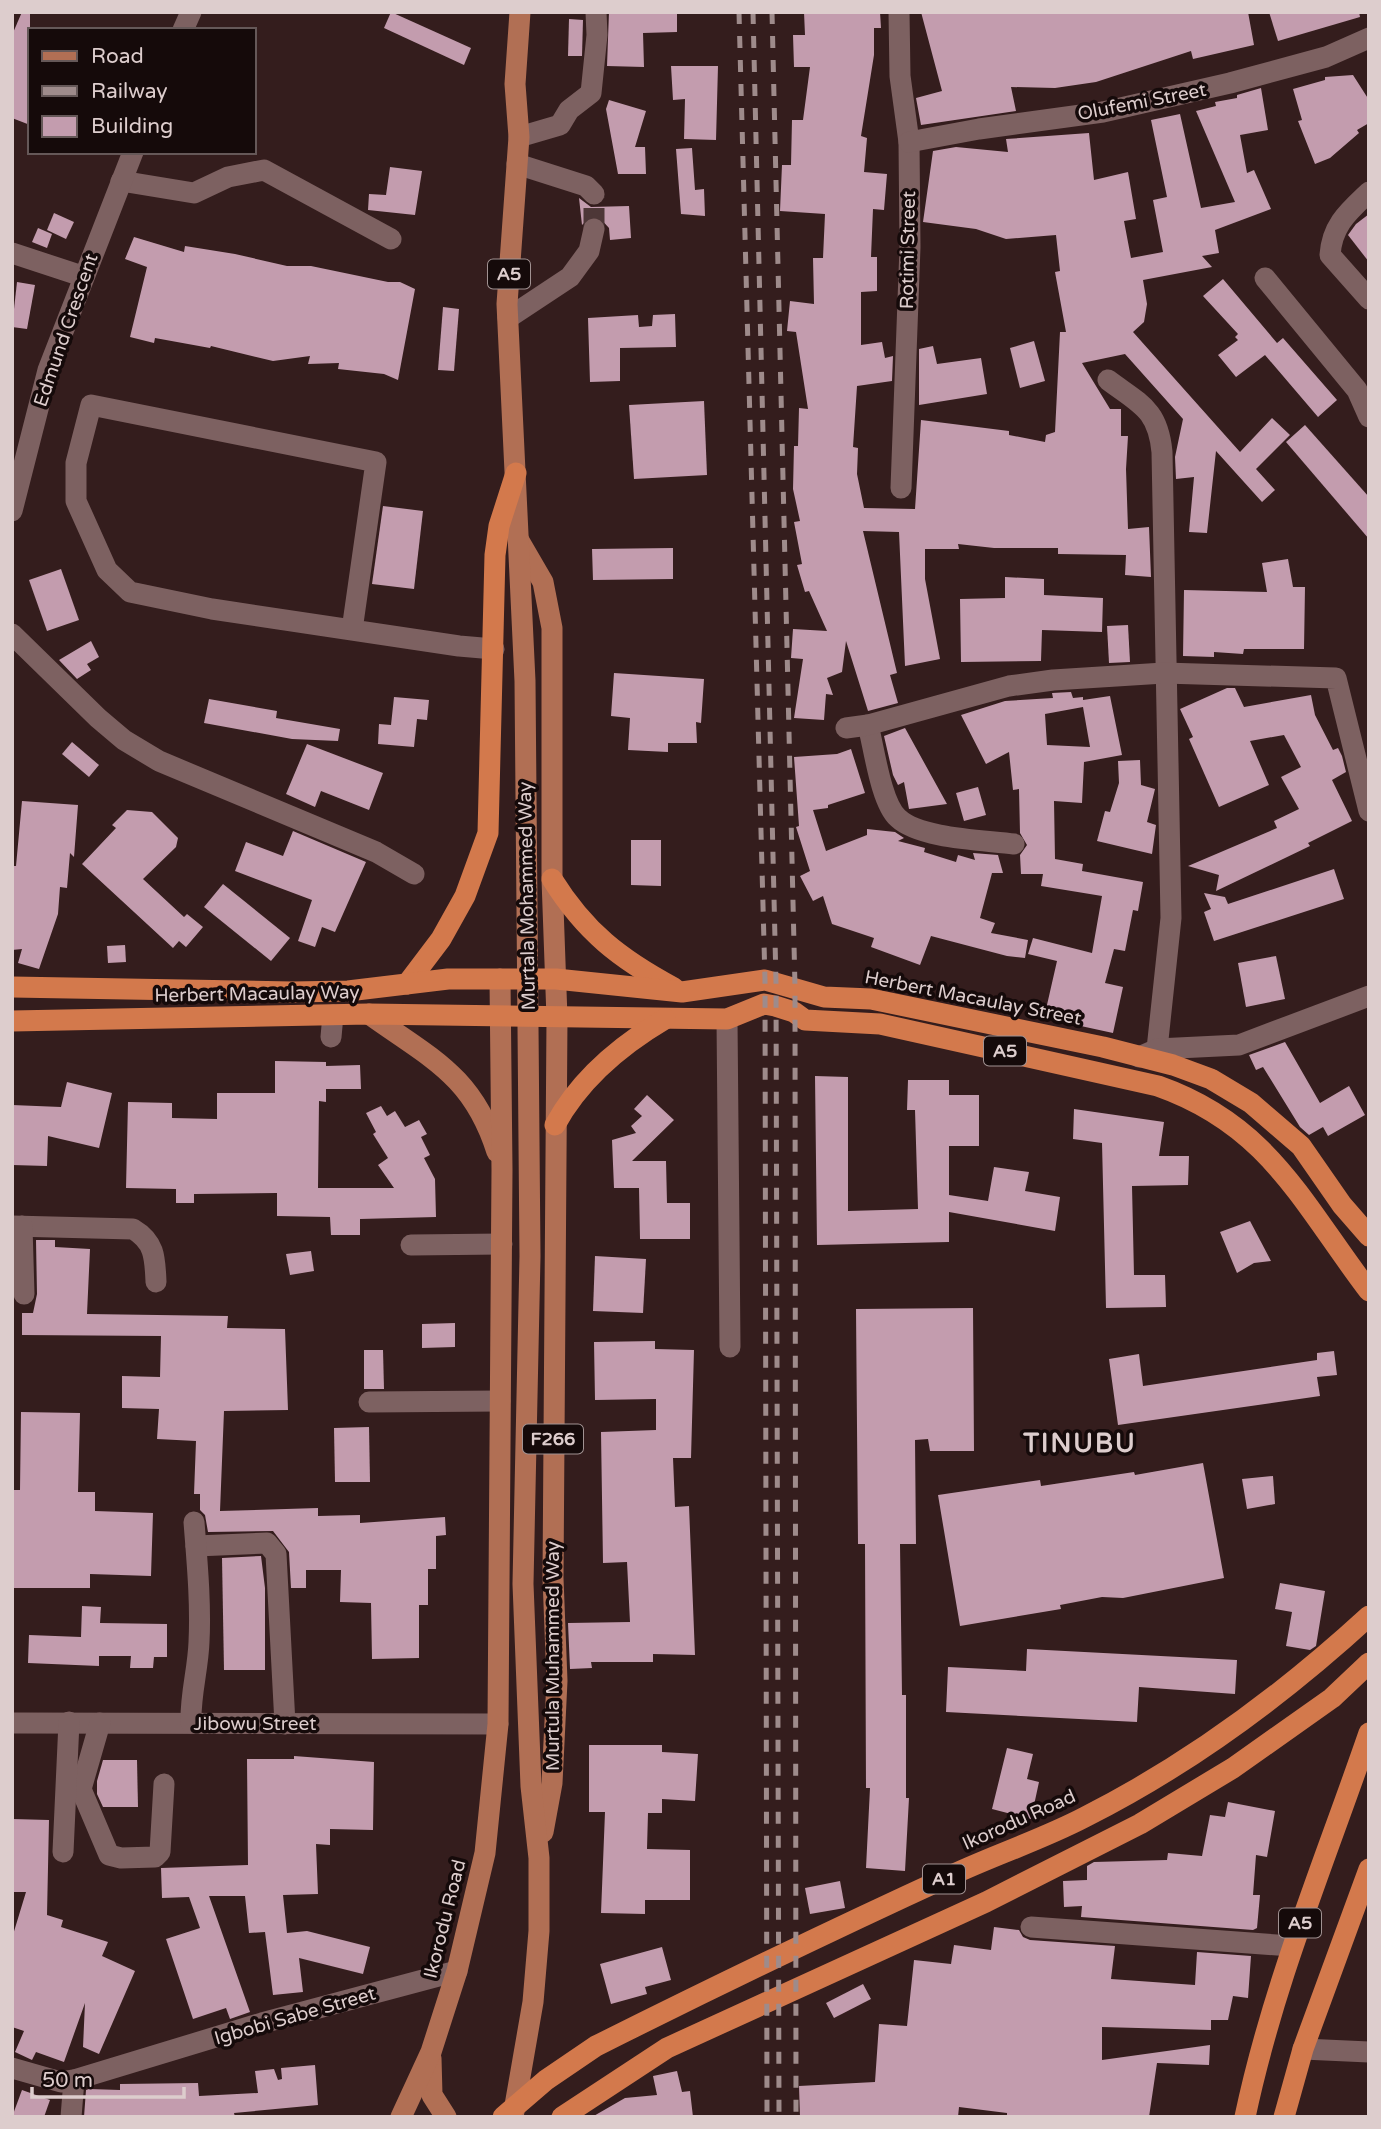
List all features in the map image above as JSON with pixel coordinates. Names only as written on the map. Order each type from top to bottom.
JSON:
[{"type":"highway","points":[[407,984],[440,939],[465,896],[488,833],[495,555],[499,526],[516,473]]},
{"type":"highway","points":[[552,880],[572,912],[596,935],[648,974],[682,992]]},
{"type":"highway","name":"Herbert Macaulay Way","points":[[12,987],[292,992],[348,991],[448,979],[500,979]]},
{"type":"highway","name":"Herbert Macaulay Street","points":[[500,979],[556,979],[682,992],[765,981],[776,982],[824,997],[871,999],[1148,1053],[1211,1079],[1251,1102],[1301,1146],[1342,1205],[1369,1236]]},
{"type":"highway","name":"A5","points":[[502,1016],[727,1019],[764,1004],[794,1012],[805,1020],[845,1020],[923,1033],[1158,1086],[1196,1100],[1243,1131],[1274,1162],[1369,1291]]},
{"type":"highway","name":"Herbert Macaulay Way","points":[[12,1021],[369,1014],[502,1016]]},
{"type":"highway","points":[[555,1125],[565,1107],[597,1070],[634,1037],[666,1018]]},
{"type":"highway","name":"Ikorodu Road","points":[[511,2116],[546,2080],[607,2041],[955,1874],[1085,1817],[1189,1756],[1253,1712],[1304,1675],[1369,1616]]},
{"type":"highway","name":"A1","points":[[562,2117],[667,2048],[986,1902],[1140,1824],[1233,1768],[1332,1698],[1369,1663]]},
{"type":"highway","name":"A5","points":[[1245,2117],[1261,2041],[1291,1946],[1369,1733]]},
{"type":"highway","name":"A5","points":[[1284,2117],[1303,2049],[1369,1869]]},
{"type":"main road","name":"A5","points":[[516,536],[516,473],[508,318],[519,137],[515,84],[520,12]]},
{"type":"main road","name":"Murtala Mohammed Way","points":[[516,536],[525,681],[530,1256]]},
{"type":"main road","name":"Murtula Muhammed Way","points":[[516,536],[543,582],[552,628],[552,880],[557,1018],[553,1578],[557,1681],[552,1783],[539,1858]]},
{"type":"main road","points":[[498,1724],[502,1244],[500,979]]},
{"type":"main road","points":[[369,1014],[427,1052],[451,1072],[472,1097],[490,1130],[502,1170]]},
{"type":"main road","name":"Murtula Muhammed Way","points":[[530,1256],[523,1584],[531,1786],[539,1858]]},
{"type":"main road","points":[[523,1584],[553,1578]]},
{"type":"main road","name":"Ikorodu Road","points":[[401,2117],[430,2052],[457,1971],[485,1853],[498,1724]]},
{"type":"main road","name":"Ikorodu Road","points":[[511,2116],[533,2002],[539,1931],[539,1858]]},
{"type":"main road","points":[[430,2052],[432,2095],[446,2117]]},
{"type":"street","points":[[519,137],[560,125],[569,110],[591,93],[597,35],[596,12]]},
{"type":"street","name":"Rotimi Street","points":[[899,12],[900,76],[909,142],[910,247],[901,488]]},
{"type":"street","name":"Olufemi Street","points":[[909,142],[979,129],[1103,112],[1326,57],[1369,38]]},
{"type":"street","name":"Edmund Crescent","points":[[12,511],[48,370],[82,276],[132,154]]},
{"type":"street","points":[[517,164],[586,187],[594,194]]},
{"type":"street","points":[[121,181],[194,193],[228,177],[264,170],[391,239]]},
{"type":"street","points":[[1369,192],[1341,218],[1331,235],[1330,256],[1369,299]]},
{"type":"street","points":[[508,318],[570,277],[589,251],[594,229]]},
{"type":"street","points":[[12,253],[82,276]]},
{"type":"street","points":[[1265,278],[1357,390],[1369,417]]},
{"type":"street","points":[[1108,380],[1148,410],[1160,429],[1171,918],[1148,1053],[1239,1045],[1369,996]]},
{"type":"street","points":[[352,630],[376,462],[91,405],[76,463],[76,501],[107,570],[130,592],[212,610],[352,630],[494,649]]},
{"type":"street","points":[[12,634],[72,697],[124,740],[147,754],[376,852],[414,874]]},
{"type":"street","points":[[846,728],[867,725],[1009,686],[1164,673],[1336,678],[1369,811]]},
{"type":"street","points":[[867,725],[888,803],[898,818],[922,831],[1014,844]]},
{"type":"street","points":[[331,1037],[334,1015]]},
{"type":"street","points":[[727,1019],[730,1347]]},
{"type":"street","points":[[24,1294],[17,1226],[133,1229],[147,1237],[155,1252],[156,1282]]},
{"type":"street","points":[[411,1245],[502,1244]]},
{"type":"street","points":[[369,1402],[500,1401]]},
{"type":"street","points":[[191,1723],[190,1695],[198,1663],[199,1639],[194,1522]]},
{"type":"street","points":[[196,1546],[267,1543],[276,1554],[285,1724]]},
{"type":"street","points":[[63,1852],[69,1722]]},
{"type":"street","name":"Jibowu Street","points":[[12,1723],[498,1724]]},
{"type":"street","points":[[100,1723],[81,1789],[109,1855],[121,1858],[155,1857],[160,1852],[164,1784]]},
{"type":"street","points":[[1031,1927],[1291,1946]]},
{"type":"street","name":"Igbobi Sabe Street","points":[[12,2068],[61,2082],[74,2080],[262,2023],[457,1971]]},
{"type":"street","points":[[1303,2049],[1369,2052]]},
{"type":"street","points":[[71,2117],[74,2080]]},
{"type":"building","points":[[22,12],[30,12],[28,124],[12,118],[12,35]]},
{"type":"building","points":[[391,12],[471,48],[464,65],[384,28]]},
{"type":"building","points":[[609,12],[677,12],[677,32],[643,33],[644,67],[607,66]]},
{"type":"building","points":[[804,12],[880,12],[881,28],[874,28],[874,55],[861,136],[867,138],[864,172],[887,174],[884,210],[873,209],[871,257],[877,257],[877,291],[861,292],[861,345],[882,342],[885,358],[893,356],[892,381],[857,386],[853,447],[858,448],[857,474],[864,508],[915,509],[921,420],[1009,431],[1009,435],[1045,442],[1046,435],[1055,432],[1060,332],[1066,332],[1055,272],[1060,271],[1056,235],[1006,239],[976,229],[923,222],[933,151],[956,147],[1008,152],[1006,139],[1089,133],[1094,180],[1128,172],[1136,219],[1124,221],[1131,258],[1163,252],[1153,200],[1167,197],[1151,120],[1180,114],[1201,208],[1235,202],[1196,111],[1216,106],[1215,102],[1237,98],[1237,95],[1261,88],[1268,130],[1240,135],[1247,173],[1254,170],[1271,209],[1215,230],[1219,253],[1202,256],[1212,267],[1143,280],[1147,304],[1144,322],[1133,332],[1240,452],[1272,418],[1290,435],[1256,469],[1275,490],[1262,502],[1216,451],[1207,533],[1189,532],[1194,477],[1176,479],[1175,457],[1183,419],[1125,354],[1082,363],[1110,409],[1121,409],[1121,436],[1128,436],[1128,529],[1149,527],[1151,577],[1125,575],[1126,555],[1058,554],[1058,548],[994,548],[958,544],[959,549],[925,549],[925,579],[940,659],[905,666],[899,532],[863,531],[897,673],[890,675],[898,703],[868,711],[846,641],[842,672],[827,678],[833,695],[826,694],[824,720],[794,718],[803,659],[791,658],[793,629],[827,631],[809,591],[805,592],[797,565],[802,564],[794,522],[800,521],[793,489],[794,446],[798,446],[799,408],[808,409],[796,332],[787,331],[790,301],[814,304],[813,258],[823,258],[825,214],[780,211],[782,165],[791,165],[792,120],[803,120],[810,67],[794,67],[793,35],[805,35]]},
{"type":"building","points":[[921,12],[1248,12],[1254,45],[1193,59],[1191,51],[1096,82],[1055,88],[1011,87],[1016,111],[921,125],[916,98],[942,91]]},
{"type":"building","points":[[1269,12],[1359,12],[1360,17],[1278,41]]},
{"type":"building","points":[[569,19],[583,20],[582,56],[568,56]]},
{"type":"building","points":[[671,66],[718,66],[716,140],[684,139],[685,99],[673,100]]},
{"type":"building","points":[[1353,75],[1369,100],[1369,123],[1357,130],[1359,133],[1330,158],[1315,164],[1298,121],[1302,120],[1293,89],[1325,80],[1325,77]]},
{"type":"building","points":[[609,100],[646,111],[635,147],[645,147],[646,174],[618,174],[606,109]]},
{"type":"building","points":[[692,148],[695,190],[704,189],[705,216],[681,214],[676,149]]},
{"type":"building","points":[[390,167],[422,171],[415,215],[368,210],[369,194],[386,195]]},
{"type":"building","points":[[579,198],[591,207],[629,206],[631,238],[610,240],[609,228],[598,216],[590,217],[582,225]]},
{"type":"building","points":[[54,213],[74,222],[66,239],[47,230]]},
{"type":"building","points":[[1369,214],[1369,262],[1348,235],[1356,224]]},
{"type":"building","points":[[38,228],[52,234],[47,248],[32,242]]},
{"type":"building","points":[[134,237],[184,252],[185,246],[287,266],[311,266],[388,282],[400,282],[415,289],[398,380],[384,374],[338,369],[339,363],[308,364],[310,356],[273,361],[211,346],[210,348],[155,338],[154,343],[130,337],[147,267],[125,259]]},
{"type":"building","points":[[1223,279],[1277,343],[1283,338],[1337,400],[1318,417],[1265,355],[1236,377],[1218,355],[1238,340],[1235,337],[1238,334],[1203,296]]},
{"type":"building","points":[[17,282],[35,285],[27,329],[12,327]]},
{"type":"building","points":[[443,307],[459,309],[454,371],[438,370]]},
{"type":"building","points":[[675,314],[676,347],[620,348],[620,381],[590,382],[588,318],[638,315],[639,327],[652,326],[653,315]]},
{"type":"building","points":[[1034,341],[1045,381],[1020,388],[1010,348]]},
{"type":"building","points":[[933,346],[937,364],[981,358],[987,394],[919,405],[919,349]]},
{"type":"building","points":[[704,401],[707,475],[634,479],[629,405]]},
{"type":"building","points":[[1305,425],[1369,497],[1369,539],[1286,442]]},
{"type":"building","points":[[383,506],[423,511],[414,589],[372,584]]},
{"type":"building","points":[[673,548],[673,579],[593,580],[592,549]]},
{"type":"building","points":[[1288,559],[1293,587],[1305,587],[1304,649],[1244,649],[1243,654],[1214,652],[1214,657],[1183,656],[1184,590],[1267,592],[1262,563]]},
{"type":"building","points":[[61,569],[79,620],[47,631],[29,580]]},
{"type":"building","points":[[1005,577],[1044,579],[1044,595],[1103,598],[1102,632],[1042,630],[1041,661],[961,662],[960,599],[1005,598]]},
{"type":"building","points":[[1128,625],[1130,662],[1109,663],[1107,626]]},
{"type":"building","points":[[91,641],[99,657],[87,664],[91,670],[77,679],[59,660]]},
{"type":"building","points":[[614,673],[704,679],[701,723],[696,722],[697,743],[668,743],[668,752],[628,750],[630,718],[611,716]]},
{"type":"building","points":[[1227,688],[1235,688],[1244,707],[1311,695],[1315,715],[1333,750],[1338,748],[1342,756],[1346,772],[1332,780],[1352,821],[1308,843],[1310,846],[1216,891],[1219,875],[1188,866],[1277,828],[1274,821],[1299,809],[1281,777],[1301,767],[1284,735],[1250,741],[1269,785],[1219,807],[1189,739],[1193,737],[1180,709]]},
{"type":"building","points":[[1071,692],[1073,698],[1083,697],[1083,700],[1110,696],[1122,755],[1084,762],[1082,803],[1054,801],[1055,859],[1083,864],[1082,871],[1143,882],[1138,911],[1133,910],[1125,951],[1114,949],[1105,983],[1123,987],[1113,1033],[1044,1018],[1057,961],[1028,954],[1033,938],[1092,953],[1102,896],[1041,886],[1043,874],[1021,874],[1020,855],[1027,845],[1020,833],[1019,789],[1013,790],[1009,752],[986,764],[961,715],[1005,701],[1053,698],[1052,693]],"holes":[[[1083,707],[1090,747],[1047,745],[1045,714]]]},
{"type":"building","points":[[394,697],[429,700],[427,720],[417,719],[414,747],[378,744],[379,724],[391,725]]},
{"type":"building","points":[[209,699],[277,711],[276,718],[340,729],[338,741],[292,739],[204,723]]},
{"type":"building","points":[[905,728],[947,804],[909,809],[904,782],[898,785],[893,775],[884,736]]},
{"type":"building","points":[[72,742],[99,765],[89,777],[62,754]]},
{"type":"building","points":[[307,744],[383,773],[369,810],[321,791],[315,807],[286,794]]},
{"type":"building","points":[[851,749],[865,793],[828,805],[828,808],[813,810],[826,851],[867,835],[867,829],[895,832],[904,838],[898,841],[925,848],[924,852],[956,862],[958,855],[975,860],[973,853],[998,855],[1003,873],[992,873],[980,918],[995,923],[991,933],[1028,940],[1025,958],[1007,956],[931,936],[920,965],[871,947],[874,938],[832,924],[823,896],[813,901],[800,876],[810,871],[796,827],[799,826],[794,757],[837,754]]},
{"type":"building","points":[[1140,760],[1141,785],[1155,789],[1147,822],[1156,825],[1152,854],[1097,841],[1105,811],[1110,812],[1119,783],[1118,761]]},
{"type":"building","points":[[978,787],[986,815],[964,821],[956,793]]},
{"type":"building","points":[[22,801],[78,805],[74,857],[70,853],[67,888],[60,887],[58,914],[39,969],[18,963],[22,949],[12,950],[12,866],[16,866]]},
{"type":"building","points":[[127,810],[152,812],[178,838],[176,847],[143,879],[184,917],[187,914],[203,927],[186,947],[179,941],[173,948],[82,864],[116,828],[112,825]]},
{"type":"building","points":[[293,831],[366,862],[335,932],[322,927],[315,947],[298,941],[312,900],[235,871],[246,842],[283,856]]},
{"type":"building","points":[[631,840],[661,840],[661,886],[631,885]]},
{"type":"building","points":[[1334,869],[1344,899],[1214,941],[1204,912],[1211,909],[1204,893],[1225,897],[1228,904]]},
{"type":"building","points":[[223,884],[290,938],[271,961],[204,907]]},
{"type":"building","points":[[125,945],[126,962],[108,963],[107,946]]},
{"type":"building","points":[[1276,956],[1285,999],[1246,1007],[1238,963]]},
{"type":"building","points":[[1285,1042],[1320,1103],[1349,1086],[1365,1115],[1328,1136],[1323,1127],[1309,1135],[1300,1127],[1263,1067],[1256,1070],[1249,1055]]},
{"type":"building","points":[[275,1061],[326,1062],[326,1066],[360,1065],[361,1089],[326,1089],[326,1102],[319,1101],[318,1188],[394,1188],[378,1165],[388,1158],[373,1134],[376,1132],[366,1113],[381,1106],[387,1116],[395,1111],[405,1127],[419,1120],[427,1134],[421,1137],[430,1155],[424,1158],[435,1179],[436,1217],[360,1219],[360,1235],[331,1235],[330,1217],[277,1216],[277,1193],[194,1194],[194,1203],[176,1203],[176,1189],[126,1188],[128,1102],[172,1103],[172,1118],[217,1119],[217,1093],[275,1093]]},
{"type":"building","points":[[815,1076],[848,1077],[848,1211],[918,1209],[915,1110],[907,1110],[908,1080],[949,1080],[949,1095],[979,1095],[979,1146],[949,1146],[949,1195],[988,1201],[994,1167],[1029,1172],[1025,1191],[1060,1197],[1055,1231],[949,1212],[949,1242],[817,1245]]},
{"type":"building","points":[[67,1082],[112,1093],[99,1148],[48,1136],[47,1166],[12,1165],[12,1105],[61,1107]]},
{"type":"building","points":[[647,1095],[674,1120],[632,1161],[666,1161],[667,1203],[690,1203],[690,1239],[640,1239],[639,1188],[614,1188],[612,1140],[636,1133],[631,1126],[642,1116],[634,1109]]},
{"type":"building","points":[[1074,1109],[1164,1122],[1159,1156],[1189,1156],[1188,1185],[1132,1186],[1134,1275],[1165,1275],[1166,1307],[1106,1308],[1102,1143],[1073,1139]]},
{"type":"building","points":[[1250,1221],[1271,1261],[1254,1263],[1237,1273],[1220,1232]]},
{"type":"building","points":[[36,1240],[55,1240],[55,1247],[90,1249],[87,1314],[228,1316],[227,1328],[285,1329],[288,1410],[224,1411],[220,1511],[318,1508],[318,1516],[360,1515],[360,1523],[445,1517],[446,1535],[436,1536],[436,1569],[428,1569],[428,1605],[419,1605],[419,1658],[372,1659],[371,1603],[340,1602],[341,1570],[306,1570],[306,1588],[291,1588],[289,1552],[273,1531],[208,1532],[205,1515],[200,1510],[200,1494],[194,1494],[196,1441],[157,1439],[159,1409],[122,1408],[122,1376],[160,1377],[161,1336],[22,1335],[22,1313],[33,1313],[37,1294]]},
{"type":"building","points":[[311,1251],[314,1271],[290,1275],[286,1254]]},
{"type":"building","points":[[595,1256],[646,1259],[643,1313],[593,1311]]},
{"type":"building","points":[[973,1308],[974,1451],[930,1451],[928,1439],[915,1440],[916,1544],[900,1544],[902,1695],[906,1695],[906,1798],[909,1798],[905,1871],[866,1868],[870,1788],[866,1788],[865,1544],[858,1544],[856,1309]]},
{"type":"building","points":[[455,1323],[455,1347],[422,1348],[422,1324]]},
{"type":"building","points":[[655,1341],[655,1349],[694,1350],[691,1458],[673,1458],[675,1507],[689,1506],[695,1655],[653,1654],[653,1662],[591,1662],[592,1668],[570,1669],[568,1623],[630,1622],[627,1562],[603,1563],[601,1432],[656,1430],[656,1399],[595,1400],[594,1342]]},
{"type":"building","points":[[364,1350],[383,1350],[384,1389],[364,1389]]},
{"type":"building","points":[[1334,1351],[1337,1375],[1317,1377],[1320,1396],[1118,1425],[1109,1359],[1139,1354],[1143,1386],[1317,1360],[1317,1353]]},
{"type":"building","points":[[21,1412],[80,1413],[78,1492],[95,1492],[95,1511],[153,1513],[151,1576],[90,1574],[90,1588],[12,1588],[14,1490],[20,1490]]},
{"type":"building","points":[[369,1427],[370,1482],[335,1482],[334,1428]]},
{"type":"building","points":[[1203,1463],[1224,1578],[1123,1598],[1102,1597],[1060,1605],[1061,1609],[960,1626],[938,1495],[1040,1480],[1041,1486],[1134,1472],[1135,1475]]},
{"type":"building","points":[[1273,1476],[1275,1504],[1247,1509],[1242,1479]]},
{"type":"building","points":[[261,1556],[265,1588],[265,1670],[224,1670],[222,1558]]},
{"type":"building","points":[[1280,1583],[1325,1591],[1316,1646],[1310,1650],[1286,1646],[1292,1612],[1275,1609]]},
{"type":"building","points":[[82,1606],[101,1607],[100,1623],[167,1624],[167,1657],[154,1657],[153,1668],[130,1668],[131,1656],[99,1656],[99,1666],[28,1663],[29,1635],[81,1637]]},
{"type":"building","points":[[1027,1649],[1237,1660],[1235,1694],[1139,1687],[1137,1722],[946,1712],[948,1667],[1026,1671]]},
{"type":"building","points":[[589,1745],[662,1745],[662,1752],[698,1754],[695,1801],[662,1799],[662,1813],[648,1813],[647,1849],[690,1850],[690,1900],[645,1900],[645,1914],[601,1913],[605,1812],[589,1812]]},
{"type":"building","points":[[1007,1748],[1033,1754],[1027,1779],[1039,1782],[1031,1819],[992,1809]]},
{"type":"building","points":[[294,1756],[374,1762],[373,1830],[330,1829],[330,1845],[316,1844],[318,1894],[283,1895],[287,1933],[307,1931],[370,1947],[363,1974],[299,1958],[303,1992],[273,1995],[265,1932],[249,1933],[245,1896],[209,1896],[250,2012],[230,2019],[226,2008],[193,2019],[166,1939],[200,1928],[189,1897],[162,1898],[161,1868],[248,1865],[247,1759],[294,1759]]},
{"type":"building","points":[[103,1760],[137,1760],[138,1807],[103,1807],[97,1794],[97,1781]]},
{"type":"building","points":[[1228,1802],[1275,1811],[1267,1857],[1256,1855],[1253,1895],[1260,1895],[1257,1928],[1253,1930],[1081,1917],[1082,1906],[1064,1907],[1063,1881],[1087,1880],[1087,1866],[1094,1862],[1167,1860],[1168,1853],[1202,1856],[1210,1815],[1225,1817]]},
{"type":"building","points":[[12,1819],[49,1820],[47,1915],[63,1920],[61,1927],[108,1942],[102,1956],[135,1971],[99,2054],[83,2047],[85,2003],[64,2062],[36,2052],[32,2060],[15,2052],[24,2031],[12,2027],[12,1938],[26,1892],[12,1892]]},
{"type":"building","points":[[840,1881],[845,1908],[810,1914],[805,1888]]},
{"type":"building","points":[[994,1927],[1019,1930],[1023,1937],[1030,1940],[1115,1946],[1111,1979],[1195,1985],[1197,1952],[1251,1956],[1248,1998],[1233,1996],[1228,2020],[1211,2020],[1211,2030],[1102,2027],[1102,2060],[1210,2045],[1209,2065],[1157,2063],[1149,2117],[1007,2117],[1007,2113],[959,2107],[958,2117],[800,2117],[799,2086],[875,2082],[879,2024],[907,2026],[914,1960],[951,1964],[954,1945],[991,1950]]},
{"type":"building","points":[[662,1947],[671,1980],[645,1987],[647,1994],[611,2004],[600,1964]]},
{"type":"building","points":[[863,1984],[871,1999],[834,2018],[826,2003]]},
{"type":"building","points":[[315,2065],[318,2105],[234,2113],[235,2117],[84,2117],[86,2090],[89,2089],[120,2090],[120,2084],[198,2083],[199,2096],[258,2093],[255,2071],[274,2069],[278,2080],[282,2079],[281,2068]]},
{"type":"building","points":[[677,2071],[682,2092],[690,2091],[693,2117],[592,2117],[625,2098],[657,2095],[653,2076]]},
{"type":"building","points":[[22,2090],[50,2100],[44,2117],[12,2117]]},
{"type":"tunnel","points":[[594,194],[594,229]]},
{"type":"railway","points":[[739,12],[765,980],[767,2117]]},
{"type":"railway","points":[[753,12],[776,982],[779,2117]]},
{"type":"railway","points":[[772,12],[795,987],[796,2117]]},
{"type":"district","name":"TINUBU","points":[[1080,1443]]}]
